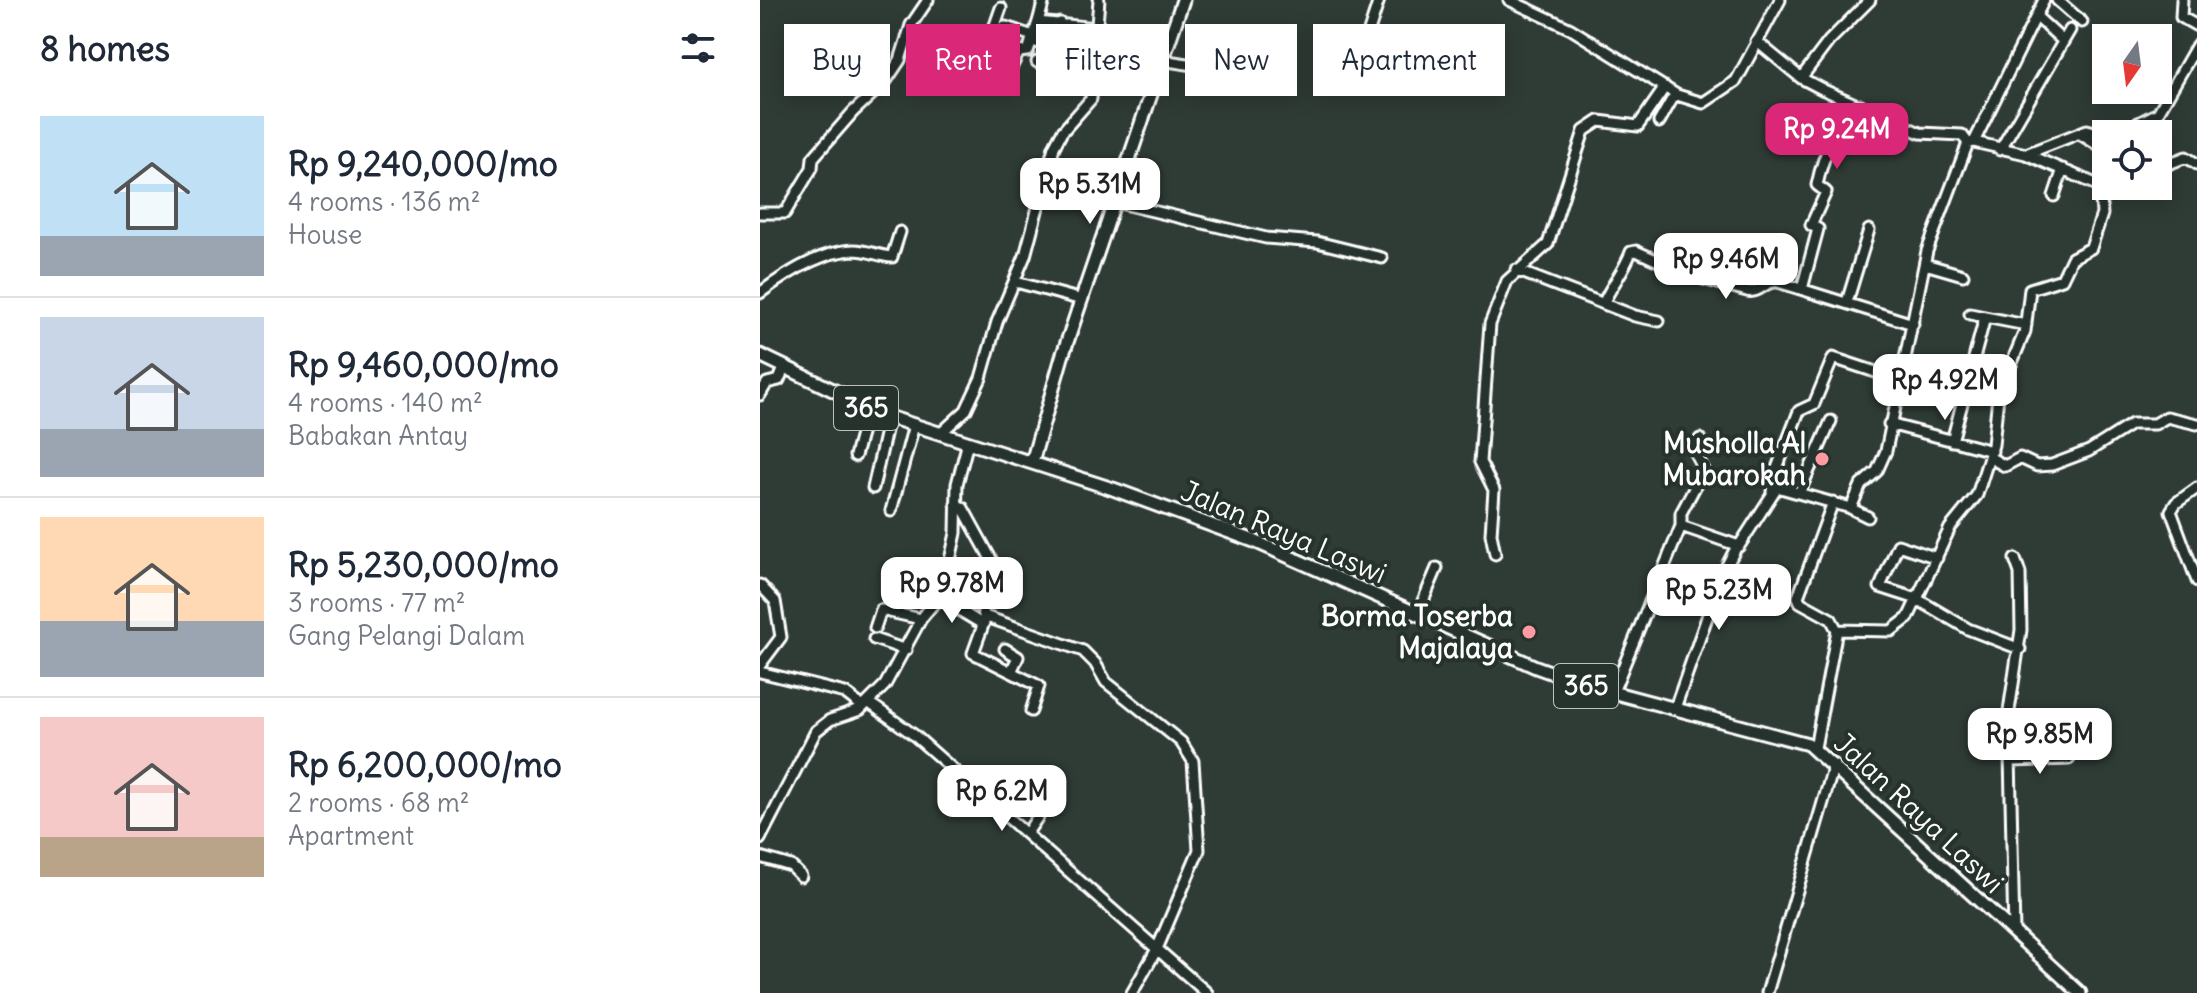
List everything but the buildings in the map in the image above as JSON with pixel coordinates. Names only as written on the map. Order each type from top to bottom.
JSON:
[{"type":"main road","points":[[1169,40],[1183,0]]},
{"type":"main road","points":[[1032,462],[1150,96]]},
{"type":"main road","name":"Jalan Raya Laswi","points":[[760,355],[889,417],[1032,462],[1254,541],[1501,654],[1613,692],[1784,736],[1815,748],[2080,993]]},
{"type":"street","points":[[912,24],[928,0]]},
{"type":"street","points":[[1020,52],[1027,51],[1044,0]]},
{"type":"street","points":[[1096,24],[1099,0]]},
{"type":"street","points":[[1371,24],[1379,0]]},
{"type":"street","points":[[1515,1],[1571,29],[1675,94],[1703,103],[1736,81],[1780,0]]},
{"type":"street","points":[[1801,78],[1829,41],[1870,0]]},
{"type":"street","points":[[1850,508],[1861,485],[1882,463],[1940,209],[2044,0]]},
{"type":"street","points":[[2057,0],[2082,22]]},
{"type":"street","points":[[2182,0],[2181,17],[2197,26]]},
{"type":"street","points":[[996,24],[1001,8]]},
{"type":"street","points":[[2037,17],[2063,41]]},
{"type":"street","points":[[1038,22],[1067,24]]},
{"type":"street","points":[[1020,33],[1055,46],[1060,23]]},
{"type":"street","points":[[2000,150],[2070,30]]},
{"type":"street","points":[[760,213],[785,213],[812,168],[813,158],[853,112],[886,81],[900,60],[906,40]]},
{"type":"street","points":[[1756,41],[1801,78],[1910,130],[1926,135],[1962,135],[1971,142],[2026,154],[2092,180]]},
{"type":"street","points":[[2144,120],[2158,113],[2197,45]]},
{"type":"street","points":[[1495,554],[1491,540],[1494,490],[1480,462],[1489,331],[1501,290],[1516,270],[1548,244],[1584,131],[1599,121],[1638,126],[1665,87]]},
{"type":"street","points":[[1659,122],[1675,94]]},
{"type":"street","points":[[941,433],[971,404],[997,322],[1024,284],[1054,147],[1062,132],[1090,103],[1091,96]]},
{"type":"street","points":[[1802,289],[1818,229],[1811,225],[1827,191],[1817,185],[1827,147],[1861,105]]},
{"type":"street","points":[[2026,154],[2092,131]]},
{"type":"street","points":[[2080,134],[2092,141]]},
{"type":"street","points":[[2172,162],[2186,157],[2197,164]]},
{"type":"street","points":[[2054,196],[2063,169]]},
{"type":"street","points":[[1837,630],[1891,631],[1908,618],[1950,528],[1975,499],[1990,454],[1996,404],[2026,325],[2030,289],[2062,279],[2072,258],[2091,248],[2102,214],[2102,200]]},
{"type":"street","points":[[1115,202],[1266,238],[1317,242],[1382,258]]},
{"type":"street","points":[[1847,302],[1869,230]]},
{"type":"street","points":[[760,293],[792,272],[839,252],[857,250],[892,257],[900,232]]},
{"type":"street","points":[[1604,302],[1612,281],[1634,251],[1689,275],[1752,292],[1774,281],[1913,324]]},
{"type":"street","points":[[1925,264],[1963,275]]},
{"type":"street","points":[[1516,270],[1639,317],[1659,321]]},
{"type":"street","points":[[1024,284],[1082,300]]},
{"type":"street","points":[[1970,314],[2026,325]]},
{"type":"street","points":[[1952,441],[1985,317]]},
{"type":"street","points":[[1772,492],[1774,476],[1799,411],[1814,404],[1833,358],[1900,380]]},
{"type":"street","points":[[760,395],[767,383],[779,380],[784,368]]},
{"type":"street","points":[[855,456],[868,409]]},
{"type":"street","points":[[873,488],[889,417]]},
{"type":"street","points":[[1889,424],[1990,454],[2005,466],[2020,458],[2037,466],[2052,465],[2089,451],[2135,423],[2154,424],[2167,417],[2197,424]]},
{"type":"street","points":[[1800,491],[1831,421]]},
{"type":"street","points":[[891,511],[914,425]]},
{"type":"street","points":[[1613,692],[1681,526],[1681,513],[1704,470],[1695,453],[1700,439]]},
{"type":"street","points":[[760,839],[816,731],[830,720],[866,705],[891,677],[921,619],[939,598],[956,533],[957,484],[978,445]]},
{"type":"street","points":[[1681,526],[1737,546],[1742,545],[1772,492],[1779,486],[1833,502],[1868,517]]},
{"type":"street","points":[[2197,488],[2176,503],[2171,511],[2197,581]]},
{"type":"street","points":[[1815,748],[1837,630],[1831,619],[1800,602],[1798,597],[1833,502]]},
{"type":"street","points":[[958,505],[991,559],[982,606],[984,620],[973,653],[1039,686],[1031,711]]},
{"type":"street","points":[[1675,708],[1722,575],[1737,546]]},
{"type":"street","points":[[1937,558],[1896,547],[1880,587],[1917,599],[1968,629],[2020,649]]},
{"type":"street","points":[[2014,933],[2009,711],[2020,649],[2020,573],[2015,559]]},
{"type":"street","points":[[1417,615],[1437,568]]},
{"type":"street","points":[[760,585],[775,601],[781,637],[760,665]]},
{"type":"street","points":[[939,598],[984,620],[1061,640],[1083,651],[1095,663],[1106,682],[1189,753],[1197,774],[1194,801],[1199,850],[1132,993]]},
{"type":"street","points":[[875,628],[881,610],[921,619]]},
{"type":"street","points":[[874,639],[906,650]]},
{"type":"street","points":[[1005,649],[1018,657],[1011,672]]},
{"type":"street","points":[[760,672],[845,693],[914,735],[1207,993]]},
{"type":"street","points":[[2010,761],[2069,759]]},
{"type":"street","points":[[1767,993],[1834,765]]},
{"type":"street","points":[[1027,833],[1039,815],[1030,800],[1046,777]]},
{"type":"street","points":[[760,857],[791,866],[801,876]]},
{"type":"place","name":"Musholla Al Mubarokah","points":[[1822,459]]},
{"type":"place","name":"Borma Toserba Majalaya","points":[[1529,632]]}]
